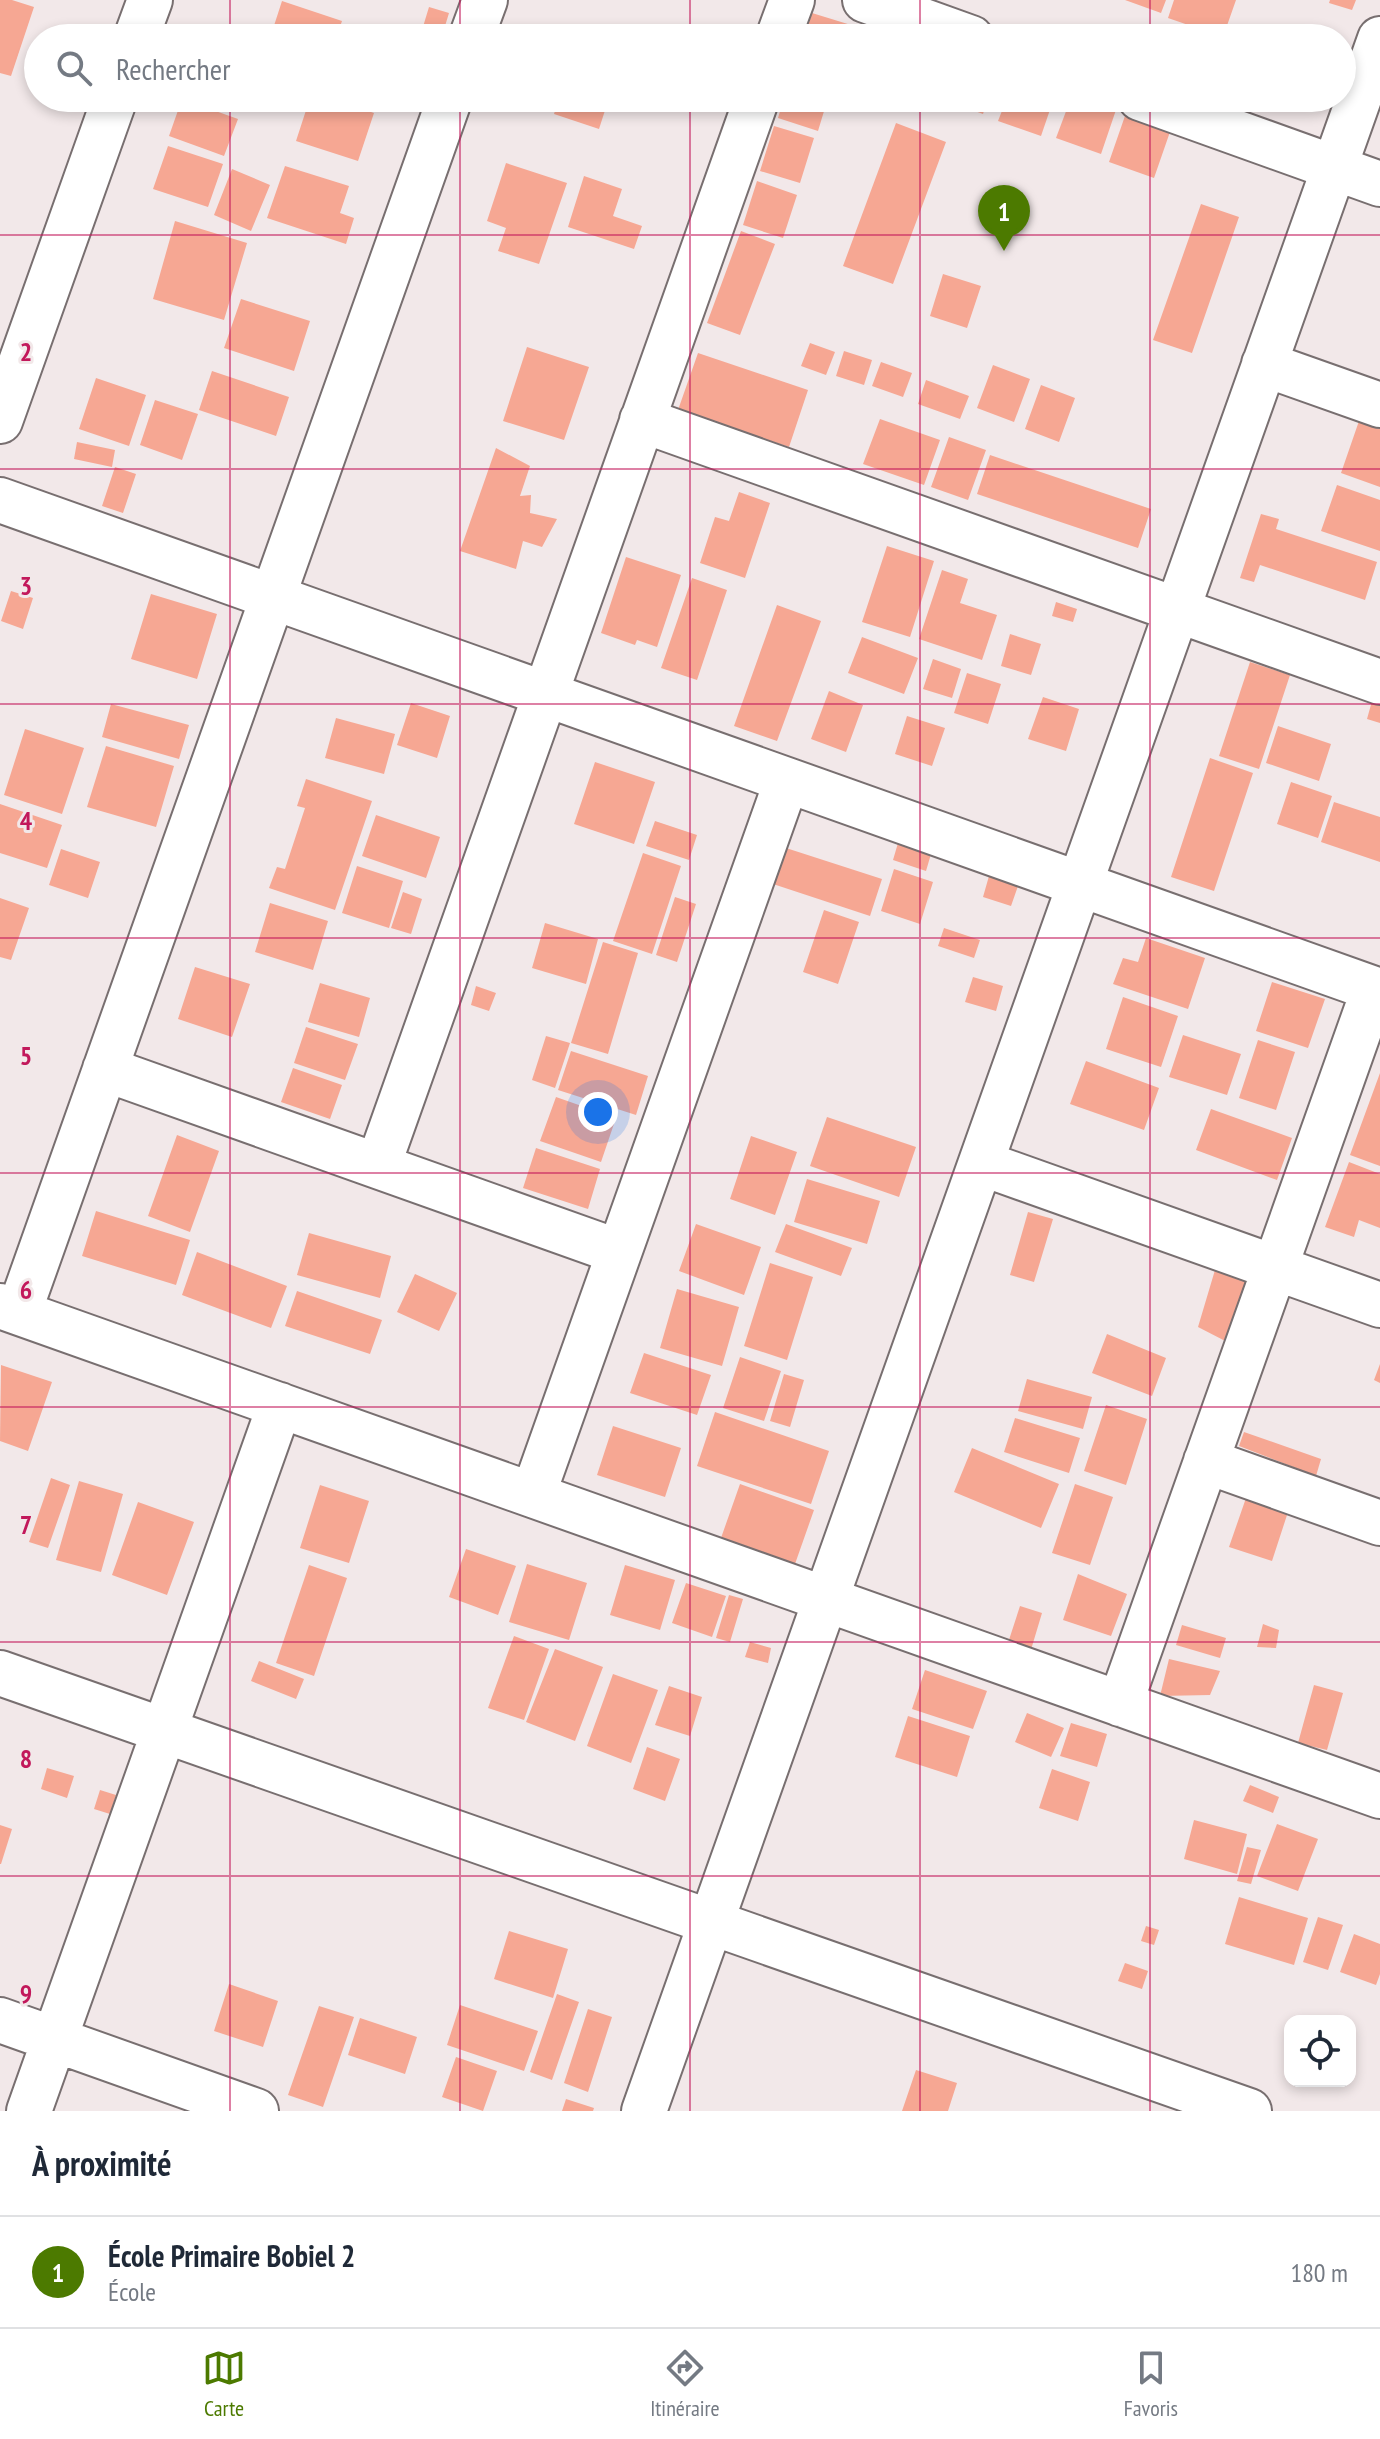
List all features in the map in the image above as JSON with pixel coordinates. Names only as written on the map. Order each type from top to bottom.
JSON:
[{"type":"street","points":[[141,24],[150,0]]},
{"type":"street","points":[[476,24],[485,0]]},
{"type":"street","points":[[783,24],[792,0]]},
{"type":"street","points":[[865,0],[932,24]]},
{"type":"street","points":[[1356,106],[1380,39]]},
{"type":"street","points":[[0,421],[110,112]]},
{"type":"street","points":[[445,112],[105,1069],[9,1309],[1380,1796]]},
{"type":"street","points":[[378,1166],[752,112]]},
{"type":"street","points":[[1179,112],[1380,184]]},
{"type":"street","points":[[644,2111],[1354,112]]},
{"type":"street","points":[[1264,364],[1380,405]]},
{"type":"street","points":[[642,420],[1380,682]]},
{"type":"street","points":[[0,500],[1377,990],[1120,1704]]},
{"type":"street","points":[[533,1495],[787,780]]},
{"type":"street","points":[[105,1069],[619,1252]]},
{"type":"street","points":[[981,1163],[1380,1305]]},
{"type":"street","points":[[29,2111],[280,1405]]},
{"type":"street","points":[[1206,1461],[1380,1523]]},
{"type":"street","points":[[0,1673],[1249,2111]]},
{"type":"street","points":[[0,2020],[256,2111]]},
{"type":"building","points":[[0,0],[12,0],[34,7],[28,24],[24,24],[24,37],[11,76],[0,73]]},
{"type":"building","points":[[1125,0],[1166,0],[1161,13]]},
{"type":"building","points":[[1174,0],[1236,0],[1228,24],[1185,24],[1168,18]]},
{"type":"building","points":[[1330,0],[1356,0],[1352,10],[1329,3]]},
{"type":"building","points":[[282,1],[342,21],[341,24],[275,24]]},
{"type":"building","points":[[429,7],[449,13],[446,24],[424,24]]},
{"type":"building","points":[[812,13],[848,24],[808,24]]},
{"type":"building","points":[[177,112],[218,112],[238,119],[224,156],[169,136]]},
{"type":"building","points":[[305,112],[374,113],[358,161],[296,141]]},
{"type":"building","points":[[555,112],[604,112],[599,129]]},
{"type":"building","points":[[780,112],[824,112],[818,131],[778,118]]},
{"type":"building","points":[[1002,112],[1049,112],[1041,136],[998,121]]},
{"type":"building","points":[[1066,112],[1115,112],[1101,154],[1056,138]]},
{"type":"building","points":[[1126,113],[1171,129],[1154,178],[1109,162]]},
{"type":"building","points":[[896,123],[946,142],[893,284],[843,266]]},
{"type":"building","points":[[774,126],[814,138],[800,183],[760,171]]},
{"type":"building","points":[[168,146],[223,164],[208,207],[153,189]]},
{"type":"building","points":[[506,163],[567,183],[539,264],[498,251],[506,228],[487,221]]},
{"type":"building","points":[[285,166],[349,186],[340,213],[354,218],[346,244],[267,218]]},
{"type":"building","points":[[232,169],[270,185],[251,231],[214,215]]},
{"type":"building","points":[[584,176],[622,189],[613,216],[642,226],[634,249],[568,227]]},
{"type":"building","points":[[757,181],[797,195],[783,238],[743,225]]},
{"type":"building","points":[[1201,204],[1239,217],[1192,353],[1153,340]]},
{"type":"building","points":[[175,221],[247,243],[224,320],[153,299]]},
{"type":"building","points":[[741,231],[775,244],[740,335],[707,323]]},
{"type":"building","points":[[943,274],[981,286],[967,328],[930,316]]},
{"type":"building","points":[[241,299],[310,321],[294,371],[224,348]]},
{"type":"building","points":[[810,343],[835,352],[826,375],[801,366]]},
{"type":"building","points":[[527,347],[589,367],[564,440],[503,421]]},
{"type":"building","points":[[844,351],[872,360],[864,385],[836,376]]},
{"type":"building","points":[[698,353],[808,390],[789,447],[678,410]]},
{"type":"building","points":[[881,362],[912,373],[903,397],[872,386]]},
{"type":"building","points":[[993,365],[1030,379],[1014,422],[977,408]]},
{"type":"building","points":[[212,371],[289,397],[276,436],[199,410]]},
{"type":"building","points":[[96,378],[146,395],[129,446],[79,429]]},
{"type":"building","points":[[926,380],[969,396],[960,419],[918,404]]},
{"type":"building","points":[[1041,385],[1075,398],[1059,442],[1025,429]]},
{"type":"building","points":[[155,400],[198,414],[182,460],[140,445]]},
{"type":"building","points":[[880,419],[940,440],[924,485],[863,464]]},
{"type":"building","points":[[1359,421],[1380,429],[1380,487],[1341,473]]},
{"type":"building","points":[[949,437],[986,450],[968,500],[931,487]]},
{"type":"building","points":[[77,442],[115,450],[112,467],[74,459]]},
{"type":"building","points":[[496,448],[530,466],[520,496],[531,495],[530,513],[557,519],[542,547],[523,541],[516,569],[460,551]]},
{"type":"building","points":[[990,455],[1151,509],[1138,548],[977,494]]},
{"type":"building","points":[[115,467],[136,474],[123,513],[102,506]]},
{"type":"building","points":[[1337,485],[1380,500],[1380,551],[1321,531]]},
{"type":"building","points":[[739,492],[770,503],[745,578],[700,563],[715,517],[729,521]]},
{"type":"building","points":[[1261,514],[1279,519],[1276,529],[1377,562],[1365,600],[1260,565],[1254,582],[1240,578]]},
{"type":"building","points":[[887,546],[934,561],[910,637],[862,622]]},
{"type":"building","points":[[626,557],[681,575],[657,647],[637,640],[635,645],[601,633]]},
{"type":"building","points":[[942,570],[968,579],[960,603],[997,615],[982,660],[919,639]]},
{"type":"building","points":[[692,578],[727,590],[697,680],[661,668]]},
{"type":"building","points":[[11,591],[33,598],[23,629],[1,621]]},
{"type":"building","points":[[151,594],[217,614],[197,679],[131,659]]},
{"type":"building","points":[[1056,602],[1077,609],[1073,622],[1052,616]]},
{"type":"building","points":[[777,605],[821,621],[777,741],[734,726]]},
{"type":"building","points":[[1010,634],[1041,644],[1031,675],[1001,666]]},
{"type":"building","points":[[862,637],[918,658],[904,694],[848,673]]},
{"type":"building","points":[[933,659],[961,669],[952,698],[923,689]]},
{"type":"building","points":[[1250,662],[1290,675],[1259,769],[1219,756]]},
{"type":"building","points":[[967,673],[1001,684],[988,724],[954,713]]},
{"type":"building","points":[[829,691],[863,705],[846,752],[811,739]]},
{"type":"building","points":[[1043,697],[1079,709],[1066,751],[1028,739]]},
{"type":"building","points":[[1372,701],[1380,703],[1380,723],[1367,719]]},
{"type":"building","points":[[411,703],[450,716],[437,758],[397,745]]},
{"type":"building","points":[[111,704],[189,725],[179,759],[102,737]]},
{"type":"building","points":[[907,716],[945,728],[932,766],[895,754]]},
{"type":"building","points":[[336,718],[395,734],[384,774],[325,758]]},
{"type":"building","points":[[1278,726],[1331,744],[1319,781],[1266,763]]},
{"type":"building","points":[[25,729],[84,748],[62,814],[4,795]]},
{"type":"building","points":[[106,746],[174,766],[156,827],[87,807]]},
{"type":"building","points":[[1210,758],[1253,773],[1214,891],[1171,877]]},
{"type":"building","points":[[595,762],[655,782],[634,844],[574,824]]},
{"type":"building","points":[[306,779],[372,801],[335,910],[269,888],[277,867],[285,869],[305,808],[297,806]]},
{"type":"building","points":[[1291,782],[1332,796],[1318,838],[1277,824]]},
{"type":"building","points":[[1334,802],[1380,817],[1380,862],[1321,842]]},
{"type":"building","points":[[0,804],[62,825],[47,868],[0,853]]},
{"type":"building","points":[[376,815],[440,837],[426,878],[362,856]]},
{"type":"building","points":[[655,821],[697,835],[689,860],[646,846]]},
{"type":"building","points":[[898,843],[931,854],[926,871],[893,860]]},
{"type":"building","points":[[786,848],[882,879],[870,916],[773,884]]},
{"type":"building","points":[[61,849],[100,862],[88,898],[49,885]]},
{"type":"building","points":[[643,853],[681,866],[652,954],[613,941]]},
{"type":"building","points":[[357,866],[403,881],[389,928],[342,913]]},
{"type":"building","points":[[894,869],[933,882],[920,924],[881,911]]},
{"type":"building","points":[[989,876],[1018,886],[1011,906],[983,897]]},
{"type":"building","points":[[403,892],[422,899],[411,934],[391,928]]},
{"type":"building","points":[[675,897],[696,904],[677,962],[656,955]]},
{"type":"building","points":[[0,898],[29,908],[11,960],[0,957]]},
{"type":"building","points":[[270,903],[328,921],[313,970],[255,952]]},
{"type":"building","points":[[824,910],[859,922],[838,984],[803,972]]},
{"type":"building","points":[[545,923],[598,939],[586,984],[532,968]]},
{"type":"building","points":[[944,928],[980,940],[974,958],[938,946]]},
{"type":"building","points":[[1146,938],[1205,958],[1188,1009],[1113,984],[1123,958],[1138,962]]},
{"type":"building","points":[[603,942],[638,953],[608,1054],[571,1043]]},
{"type":"building","points":[[195,967],[250,984],[232,1037],[178,1019]]},
{"type":"building","points":[[973,977],[1003,986],[996,1011],[965,1002]]},
{"type":"building","points":[[1272,982],[1325,999],[1308,1048],[1256,1031]]},
{"type":"building","points":[[320,983],[370,998],[359,1037],[308,1022]]},
{"type":"building","points":[[476,986],[496,993],[489,1011],[471,1005]]},
{"type":"building","points":[[1123,997],[1178,1016],[1161,1067],[1106,1049]]},
{"type":"building","points":[[306,1027],[358,1044],[345,1080],[294,1063]]},
{"type":"building","points":[[1183,1035],[1241,1054],[1227,1095],[1169,1077]]},
{"type":"building","points":[[546,1036],[570,1043],[555,1088],[532,1080]]},
{"type":"building","points":[[1258,1040],[1295,1052],[1276,1110],[1239,1098]]},
{"type":"building","points":[[571,1051],[648,1076],[636,1115],[558,1090]]},
{"type":"building","points":[[1086,1061],[1159,1088],[1144,1130],[1070,1104]]},
{"type":"building","points":[[293,1068],[342,1085],[330,1119],[281,1102]]},
{"type":"building","points":[[1380,1073],[1380,1166],[1350,1155]]},
{"type":"building","points":[[556,1097],[616,1118],[601,1162],[540,1141]]},
{"type":"building","points":[[1211,1109],[1292,1138],[1277,1180],[1196,1150]]},
{"type":"building","points":[[827,1117],[916,1147],[899,1197],[810,1166]]},
{"type":"building","points":[[177,1135],[219,1151],[190,1232],[148,1216]]},
{"type":"building","points":[[751,1136],[797,1152],[775,1215],[730,1199]]},
{"type":"building","points":[[536,1148],[600,1169],[588,1209],[523,1188]]},
{"type":"building","points":[[1349,1162],[1380,1174],[1380,1228],[1359,1220],[1354,1237],[1325,1227]]},
{"type":"building","points":[[807,1179],[880,1201],[867,1244],[794,1222]]},
{"type":"building","points":[[96,1211],[190,1240],[176,1285],[82,1256]]},
{"type":"building","points":[[1028,1212],[1053,1219],[1034,1282],[1010,1275]]},
{"type":"building","points":[[696,1224],[761,1247],[744,1295],[679,1271]]},
{"type":"building","points":[[786,1224],[852,1248],[841,1276],[775,1252]]},
{"type":"building","points":[[309,1233],[391,1256],[380,1298],[297,1275]]},
{"type":"building","points":[[197,1252],[287,1286],[271,1328],[182,1295]]},
{"type":"building","points":[[770,1263],[813,1277],[787,1360],[744,1346]]},
{"type":"building","points":[[1215,1270],[1255,1282],[1233,1345],[1198,1327]]},
{"type":"building","points":[[415,1274],[457,1293],[439,1331],[397,1312]]},
{"type":"building","points":[[677,1289],[739,1307],[722,1366],[660,1348]]},
{"type":"building","points":[[297,1291],[382,1320],[370,1354],[285,1326]]},
{"type":"building","points":[[1107,1334],[1166,1358],[1152,1396],[1092,1373]]},
{"type":"building","points":[[644,1353],[711,1375],[697,1415],[630,1393]]},
{"type":"building","points":[[740,1357],[781,1371],[764,1421],[723,1408]]},
{"type":"building","points":[[1380,1364],[1380,1383],[1374,1380]]},
{"type":"building","points":[[1,1365],[52,1382],[28,1451],[0,1441]]},
{"type":"building","points":[[784,1374],[804,1380],[790,1427],[770,1421]]},
{"type":"building","points":[[1027,1379],[1092,1397],[1083,1429],[1018,1411]]},
{"type":"building","points":[[1106,1405],[1147,1419],[1126,1485],[1084,1471]]},
{"type":"building","points":[[715,1412],[829,1451],[811,1504],[697,1466]]},
{"type":"building","points":[[1015,1418],[1080,1438],[1069,1473],[1004,1452]]},
{"type":"building","points":[[613,1426],[681,1448],[665,1497],[597,1475]]},
{"type":"building","points":[[1244,1432],[1321,1459],[1316,1476],[1239,1446]]},
{"type":"building","points":[[972,1448],[1059,1484],[1041,1528],[954,1492]]},
{"type":"building","points":[[51,1478],[70,1485],[48,1548],[29,1542]]},
{"type":"building","points":[[79,1481],[123,1494],[101,1572],[56,1560]]},
{"type":"building","points":[[740,1484],[814,1510],[795,1564],[721,1538]]},
{"type":"building","points":[[1075,1484],[1113,1497],[1090,1565],[1052,1553]]},
{"type":"building","points":[[320,1485],[369,1501],[349,1563],[300,1548]]},
{"type":"building","points":[[1246,1498],[1288,1512],[1272,1561],[1229,1547]]},
{"type":"building","points":[[138,1502],[194,1522],[167,1595],[112,1575]]},
{"type":"building","points":[[466,1549],[516,1566],[498,1615],[449,1597]]},
{"type":"building","points":[[527,1564],[587,1583],[569,1640],[509,1622]]},
{"type":"building","points":[[309,1565],[347,1578],[314,1676],[276,1663]]},
{"type":"building","points":[[625,1565],[675,1580],[660,1630],[610,1615]]},
{"type":"building","points":[[1078,1574],[1127,1594],[1111,1636],[1063,1620]]},
{"type":"building","points":[[686,1583],[726,1596],[712,1637],[672,1623]]},
{"type":"building","points":[[729,1595],[743,1599],[730,1642],[716,1638]]},
{"type":"building","points":[[1020,1606],[1042,1613],[1030,1653],[1007,1646]]},
{"type":"building","points":[[1263,1624],[1279,1630],[1276,1648],[1257,1647]]},
{"type":"building","points":[[1182,1625],[1226,1638],[1220,1658],[1176,1645]]},
{"type":"building","points":[[514,1636],[549,1649],[524,1720],[488,1708]]},
{"type":"building","points":[[750,1642],[771,1648],[768,1663],[745,1657]]},
{"type":"building","points":[[555,1649],[603,1667],[575,1741],[526,1722]]},
{"type":"building","points":[[1169,1659],[1220,1671],[1210,1695],[1160,1696]]},
{"type":"building","points":[[259,1661],[304,1679],[296,1699],[251,1681]]},
{"type":"building","points":[[925,1670],[987,1691],[973,1729],[912,1709]]},
{"type":"building","points":[[613,1674],[658,1690],[631,1763],[587,1746]]},
{"type":"building","points":[[1314,1685],[1343,1693],[1327,1750],[1298,1743]]},
{"type":"building","points":[[669,1686],[702,1697],[690,1736],[655,1725]]},
{"type":"building","points":[[1027,1713],[1064,1728],[1051,1757],[1015,1742]]},
{"type":"building","points":[[908,1716],[970,1736],[957,1777],[895,1757]]},
{"type":"building","points":[[1071,1723],[1107,1734],[1097,1767],[1060,1756]]},
{"type":"building","points":[[647,1747],[680,1759],[665,1801],[633,1789]]},
{"type":"building","points":[[47,1768],[74,1776],[67,1798],[41,1789]]},
{"type":"building","points":[[1052,1769],[1090,1782],[1078,1821],[1039,1808]]},
{"type":"building","points":[[1250,1785],[1279,1797],[1273,1813],[1243,1801]]},
{"type":"building","points":[[100,1790],[116,1795],[110,1814],[94,1809]]},
{"type":"building","points":[[1194,1820],[1247,1834],[1237,1874],[1184,1859]]},
{"type":"building","points":[[1277,1824],[1318,1839],[1298,1891],[1257,1876]]},
{"type":"building","points":[[0,1825],[12,1829],[1,1864],[0,1864]]},
{"type":"building","points":[[1247,1847],[1261,1850],[1251,1884],[1237,1881]]},
{"type":"building","points":[[1239,1897],[1308,1918],[1294,1965],[1225,1944]]},
{"type":"building","points":[[1318,1917],[1343,1925],[1328,1970],[1303,1962]]},
{"type":"building","points":[[1146,1926],[1159,1930],[1154,1945],[1141,1941]]},
{"type":"building","points":[[509,1931],[568,1949],[553,1998],[494,1979]]},
{"type":"building","points":[[1354,1934],[1380,1944],[1380,1974],[1376,1985],[1340,1972]]},
{"type":"building","points":[[1125,1963],[1148,1971],[1142,1989],[1118,1981]]},
{"type":"building","points":[[229,1984],[278,2001],[263,2047],[214,2031]]},
{"type":"building","points":[[557,1994],[579,2002],[552,2080],[530,2072]]},
{"type":"building","points":[[460,2005],[538,2031],[524,2071],[447,2045]]},
{"type":"building","points":[[319,2006],[354,2017],[323,2107],[288,2095]]},
{"type":"building","points":[[588,2009],[612,2017],[588,2092],[564,2083]]},
{"type":"building","points":[[360,2018],[417,2037],[405,2074],[348,2055]]},
{"type":"building","points":[[456,2057],[497,2071],[483,2111],[442,2097]]},
{"type":"building","points":[[916,2070],[957,2083],[948,2111],[902,2111]]},
{"type":"building","points":[[566,2099],[594,2108],[593,2111],[562,2111]]},
{"type":"place","name":"École Primaire Bobiel 2","points":[[1004,251]]}]
